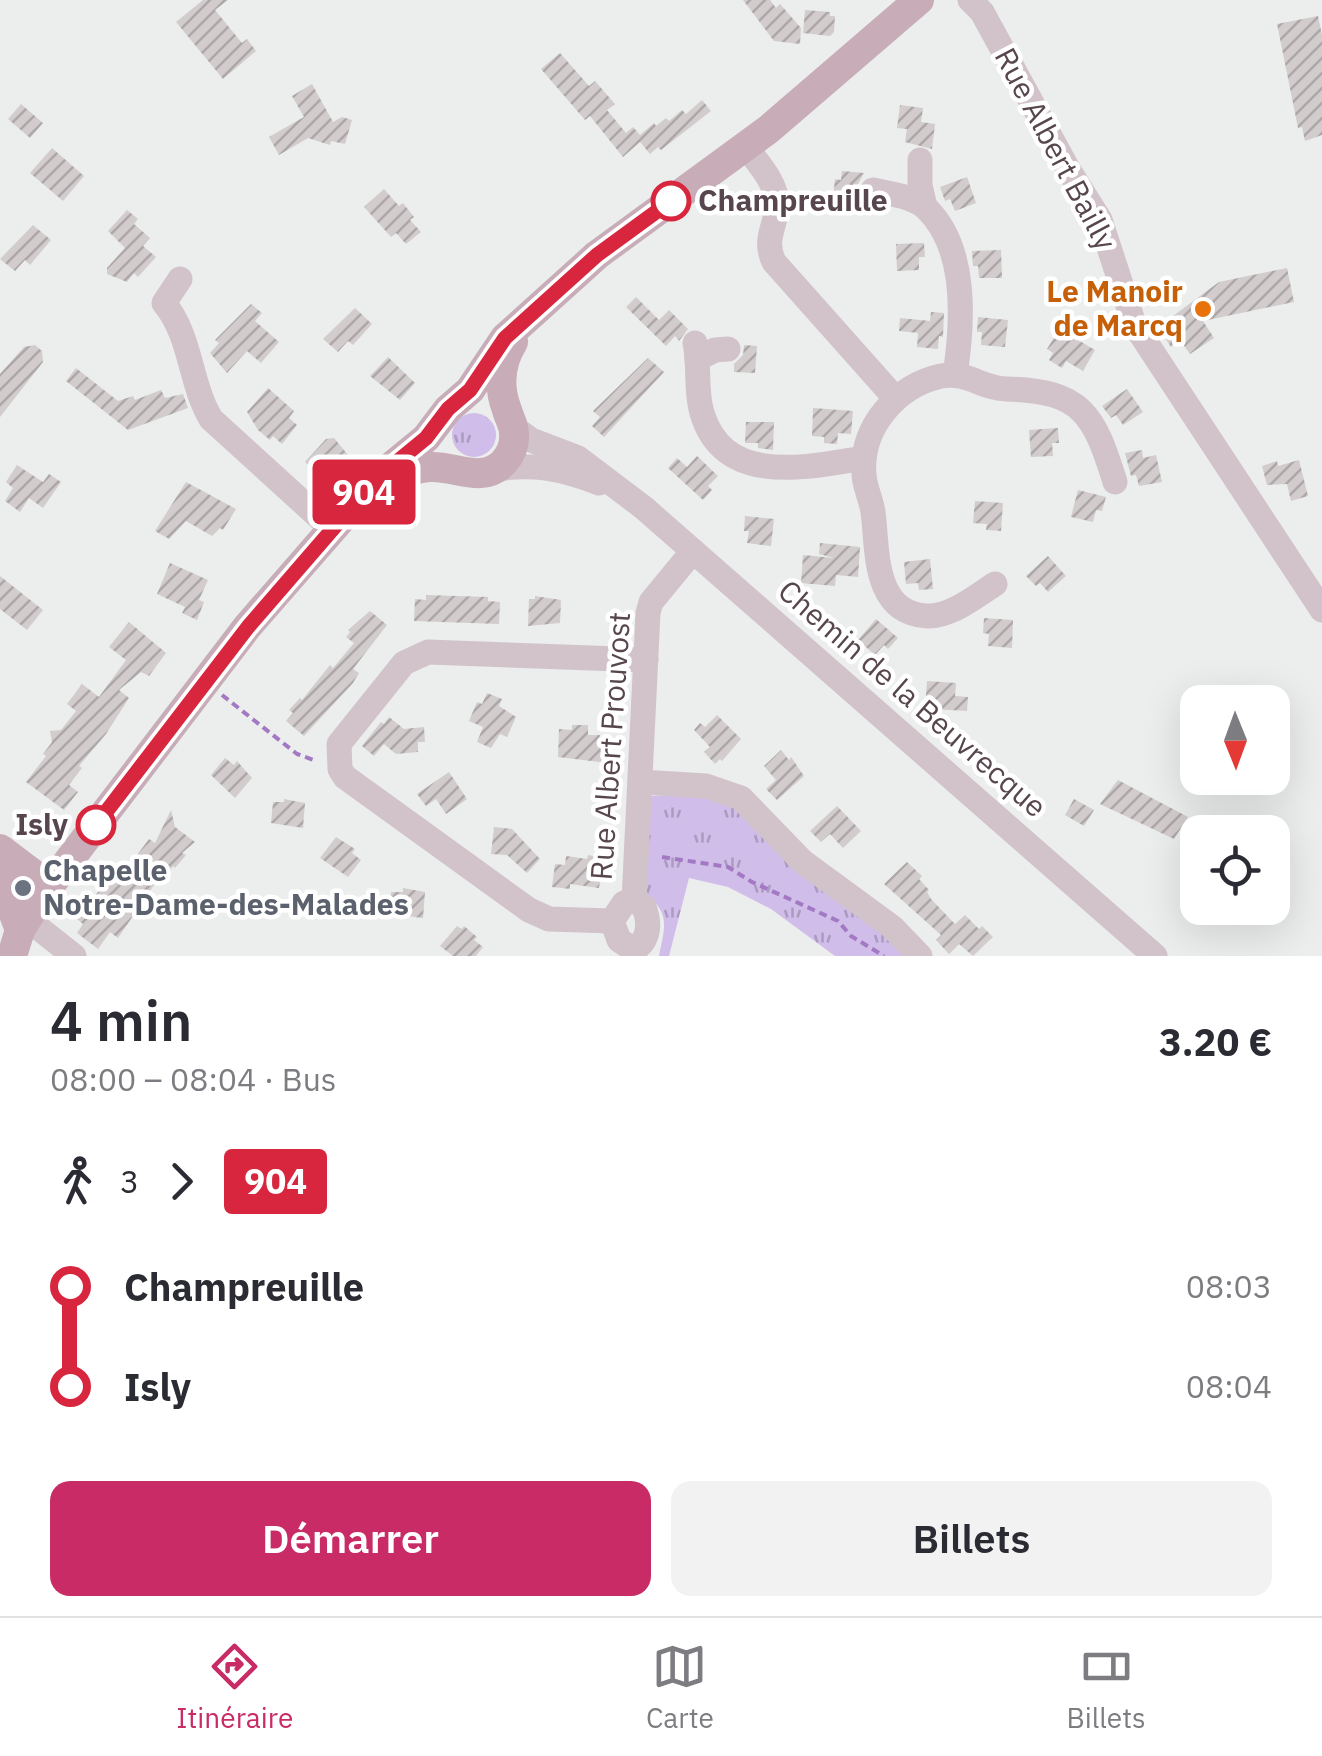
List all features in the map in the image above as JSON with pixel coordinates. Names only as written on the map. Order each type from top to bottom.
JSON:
[{"type":"main road","points":[[19,935],[49,886],[236,640],[376,479],[426,438],[475,384],[498,346],[597,255],[746,147],[838,73],[919,0]]},
{"type":"main road","points":[[334,530],[390,483],[416,469],[478,471],[500,466],[512,450],[502,379],[505,358],[535,311]]},
{"type":"main road","points":[[478,471],[452,466],[441,453],[437,436],[449,410],[482,398],[497,404],[510,420]]},
{"type":"main road","points":[[0,849],[49,886]]},
{"type":"main road","points":[[0,877],[19,935]]},
{"type":"street","name":"Rue Albert Bailly","points":[[970,0],[982,12],[1100,220],[1134,324],[1322,610]]},
{"type":"street","points":[[746,147],[775,192],[776,213],[768,237],[768,250],[774,262],[895,398]]},
{"type":"street","points":[[920,160],[925,207],[948,243],[957,268],[961,329],[956,375]]},
{"type":"street","points":[[873,190],[925,207]]},
{"type":"street","points":[[180,279],[154,296],[185,339],[205,410],[334,530]]},
{"type":"street","points":[[728,350],[696,351],[698,399],[714,434],[736,456],[775,469],[864,458]]},
{"type":"street","points":[[995,584],[940,614],[918,614],[886,589],[878,570],[864,458],[869,438],[895,398],[938,377],[956,375],[1001,389],[1053,392],[1074,404],[1096,429],[1115,482]]},
{"type":"street","name":"Chemin de la Beuvrecque","points":[[510,420],[531,440],[578,458],[624,493],[1155,956]]},
{"type":"street","name":"Chemin de la Beuvrecque","points":[[478,471],[541,466],[624,493]]},
{"type":"street","name":"Rue Albert Prouvost","points":[[634,900],[651,602],[693,551]]},
{"type":"street","points":[[612,921],[541,917],[345,777],[340,768],[339,744],[413,656],[428,652],[646,660]]},
{"type":"street","points":[[640,782],[706,786],[741,798],[802,860],[892,928],[920,956]]},
{"type":"street","points":[[634,900],[644,906],[648,924],[647,935],[635,953],[618,940],[612,921],[624,902],[634,900]]},
{"type":"street","points":[[19,935],[74,956]]},
{"type":"path","points":[[227,699],[296,754],[340,768]]},
{"type":"path","points":[[662,857],[728,867],[838,921],[851,936],[884,956]]},
{"type":"green space","points":[[474,413],[490,419],[496,435],[490,451],[474,457],[458,451],[452,435],[458,419]]},
{"type":"green space","points":[[692,795],[735,806],[909,956],[835,956],[771,909],[728,887],[689,878],[669,956],[659,956],[664,921],[659,907],[644,892],[651,796]]},
{"type":"building","points":[[203,0],[228,0],[215,10],[242,43],[247,39],[256,51],[223,79],[176,22]]},
{"type":"building","points":[[743,0],[770,0],[776,8],[780,4],[801,28],[800,44],[774,41]]},
{"type":"building","points":[[805,10],[830,12],[830,16],[835,16],[834,32],[830,36],[803,33]]},
{"type":"building","points":[[1318,16],[1322,35],[1322,135],[1305,141],[1302,127],[1298,128],[1277,24]]},
{"type":"building","points":[[560,53],[589,86],[595,81],[615,104],[607,110],[626,133],[633,127],[640,135],[654,123],[656,126],[666,118],[669,121],[682,110],[686,114],[702,100],[711,111],[661,150],[658,147],[650,154],[640,142],[623,157],[590,116],[585,120],[541,69]]},
{"type":"building","points":[[312,84],[333,122],[342,117],[352,120],[345,144],[331,141],[330,145],[308,138],[279,155],[269,137],[304,117],[292,96]]},
{"type":"building","points":[[21,104],[43,123],[30,138],[8,119]]},
{"type":"building","points":[[900,105],[923,108],[921,122],[935,124],[932,149],[905,142],[907,129],[897,128]]},
{"type":"building","points":[[52,148],[84,176],[63,201],[30,173]]},
{"type":"building","points":[[842,171],[864,173],[857,186],[854,209],[832,207],[835,179],[841,180]]},
{"type":"building","points":[[967,177],[976,203],[955,211],[950,199],[945,201],[940,187]]},
{"type":"building","points":[[384,189],[399,206],[403,203],[414,217],[410,220],[421,232],[406,244],[396,233],[391,237],[364,207]]},
{"type":"building","points":[[127,210],[138,219],[134,224],[150,238],[143,246],[156,257],[138,277],[134,273],[127,282],[107,274],[107,268],[125,248],[108,231]]},
{"type":"building","points":[[33,225],[51,240],[30,265],[25,260],[15,271],[0,259]]},
{"type":"building","points":[[924,243],[925,257],[919,257],[919,270],[897,271],[896,244]]},
{"type":"building","points":[[1001,250],[1002,278],[979,278],[972,251]]},
{"type":"building","points":[[1287,268],[1294,302],[1203,321],[1214,338],[1190,354],[1180,340],[1171,347],[1158,327],[1219,282]]},
{"type":"building","points":[[636,297],[659,320],[669,310],[688,329],[679,341],[675,336],[666,346],[626,307]]},
{"type":"building","points":[[251,304],[262,313],[255,321],[279,342],[261,363],[247,351],[227,373],[210,353],[219,343],[215,340]]},
{"type":"building","points":[[355,308],[372,324],[353,345],[348,341],[338,352],[323,339]]},
{"type":"building","points":[[931,312],[944,313],[943,337],[939,336],[938,349],[917,347],[918,333],[899,331],[900,318],[930,321]]},
{"type":"building","points":[[978,317],[1008,320],[1005,347],[981,345]]},
{"type":"building","points":[[1066,333],[1095,350],[1083,371],[1066,361],[1062,368],[1049,360],[1053,353],[1047,349],[1055,336],[1061,340]]},
{"type":"building","points":[[35,345],[42,351],[43,362],[0,417],[0,374],[24,347]]},
{"type":"building","points":[[744,345],[757,346],[755,373],[734,372]]},
{"type":"building","points":[[388,357],[415,383],[400,400],[370,376]]},
{"type":"building","points":[[648,358],[664,372],[604,437],[592,426],[600,417],[593,411]]},
{"type":"building","points":[[76,368],[118,401],[133,396],[135,400],[161,390],[165,398],[183,394],[188,408],[128,430],[66,381]]},
{"type":"building","points":[[268,388],[294,411],[289,418],[297,425],[282,444],[258,430],[247,412]]},
{"type":"building","points":[[1127,389],[1143,412],[1123,425],[1102,406]]},
{"type":"building","points":[[813,408],[853,411],[851,434],[838,433],[837,444],[824,443],[824,437],[812,436]]},
{"type":"building","points":[[746,422],[774,422],[773,450],[758,448],[758,443],[745,443]]},
{"type":"building","points":[[1058,428],[1059,443],[1052,443],[1053,456],[1031,457],[1029,430]]},
{"type":"building","points":[[334,438],[348,455],[322,478],[305,462],[326,439]]},
{"type":"building","points":[[1142,450],[1143,458],[1156,455],[1162,482],[1139,486],[1136,475],[1131,476],[1125,453]]},
{"type":"building","points":[[697,456],[718,476],[708,486],[712,490],[703,500],[668,468],[677,458],[687,467]]},
{"type":"building","points":[[1299,460],[1308,496],[1291,501],[1287,484],[1267,485],[1262,466]]},
{"type":"building","points":[[17,465],[43,482],[49,474],[61,482],[43,508],[29,498],[20,512],[5,501],[13,488],[6,482]]},
{"type":"building","points":[[186,482],[236,509],[223,530],[220,528],[212,536],[186,521],[169,539],[155,531]]},
{"type":"building","points":[[1078,490],[1106,497],[1093,522],[1071,517]]},
{"type":"building","points":[[975,501],[1003,503],[1001,531],[986,530],[987,524],[973,523]]},
{"type":"building","points":[[745,516],[774,519],[771,546],[747,543]]},
{"type":"building","points":[[820,543],[860,547],[858,577],[836,575],[835,586],[801,583],[803,555],[834,558],[819,554]]},
{"type":"building","points":[[1048,556],[1066,576],[1048,592],[1026,576]]},
{"type":"building","points":[[930,559],[933,589],[919,590],[918,583],[906,584],[904,562]]},
{"type":"building","points":[[170,563],[208,580],[199,600],[204,602],[197,620],[182,613],[185,607],[157,594]]},
{"type":"building","points":[[0,576],[43,610],[27,630],[0,609]]},
{"type":"building","points":[[426,595],[488,597],[488,601],[500,602],[499,624],[414,621],[415,599],[426,600]]},
{"type":"building","points":[[535,596],[561,600],[560,623],[528,626],[529,599]]},
{"type":"building","points":[[370,611],[387,625],[353,669],[359,673],[353,683],[304,736],[286,721],[293,713],[289,710],[354,643],[346,637],[348,630]]},
{"type":"building","points":[[984,618],[1013,620],[1012,648],[988,646],[989,634],[983,633]]},
{"type":"building","points":[[876,619],[898,638],[875,655],[858,640]]},
{"type":"building","points":[[129,622],[166,653],[149,676],[141,672],[119,690],[129,698],[79,766],[82,768],[69,785],[78,792],[64,810],[26,782],[46,756],[43,754],[52,742],[50,731],[61,730],[76,711],[67,704],[82,684],[99,697],[126,660],[109,647]]},
{"type":"building","points":[[927,681],[956,683],[955,696],[968,697],[967,711],[932,709],[933,696],[926,696]]},
{"type":"building","points":[[487,693],[502,699],[499,706],[516,717],[507,737],[500,734],[491,748],[477,742],[483,727],[469,721],[477,702],[482,704]]},
{"type":"building","points":[[717,715],[741,739],[715,764],[704,752],[710,747],[694,730],[700,723],[705,727]]},
{"type":"building","points":[[389,717],[404,729],[424,727],[425,742],[418,742],[418,752],[396,754],[384,744],[374,756],[362,746]]},
{"type":"building","points":[[572,725],[588,725],[588,735],[609,740],[608,763],[558,757],[559,729],[572,730]]},
{"type":"building","points":[[781,750],[804,776],[777,800],[766,789],[776,780],[764,766]]},
{"type":"building","points":[[225,758],[234,765],[237,761],[252,778],[235,798],[211,775]]},
{"type":"building","points":[[449,772],[467,799],[446,814],[436,799],[426,806],[417,794]]},
{"type":"building","points":[[1118,780],[1184,815],[1180,815],[1180,830],[1174,839],[1100,804]]},
{"type":"building","points":[[284,799],[305,803],[303,828],[271,823],[273,802]]},
{"type":"building","points":[[1074,799],[1094,810],[1084,826],[1065,815]]},
{"type":"building","points":[[837,806],[861,831],[843,848],[830,834],[821,842],[810,831]]},
{"type":"building","points":[[171,810],[175,827],[195,842],[182,853],[186,855],[175,868],[169,872],[165,869],[118,938],[110,932],[98,949],[77,933],[83,924],[77,919],[101,888],[92,881],[101,870],[117,882],[149,839],[155,843]]},
{"type":"building","points":[[494,827],[512,829],[540,859],[527,873],[507,855],[491,854]]},
{"type":"building","points":[[336,837],[355,849],[352,853],[361,860],[348,877],[320,858]]},
{"type":"building","points":[[588,855],[604,858],[599,888],[570,884],[570,889],[552,887],[555,864],[565,865],[566,856],[587,859]]},
{"type":"building","points":[[907,862],[922,876],[919,879],[931,899],[955,924],[965,915],[993,937],[973,956],[959,944],[949,954],[936,940],[941,935],[884,884]]},
{"type":"building","points":[[403,888],[425,892],[423,918],[390,914],[391,892],[403,892]]},
{"type":"building","points":[[457,926],[464,926],[477,937],[474,940],[483,947],[476,956],[453,956],[440,946]]},
{"type":"bus line","name":"904","points":[[96,825],[204,680],[285,582],[376,479],[418,446],[448,409],[470,390],[505,338],[597,255],[671,201]]},
{"type":"place","name":"Champreuille","points":[[671,201]]},
{"type":"place","name":"Le Manoir de Marcq","points":[[1203,309]]},
{"type":"place","name":"Isly","points":[[96,825]]},
{"type":"place","name":"Chapelle Notre-Dame-des-Malades","points":[[23,888]]}]
